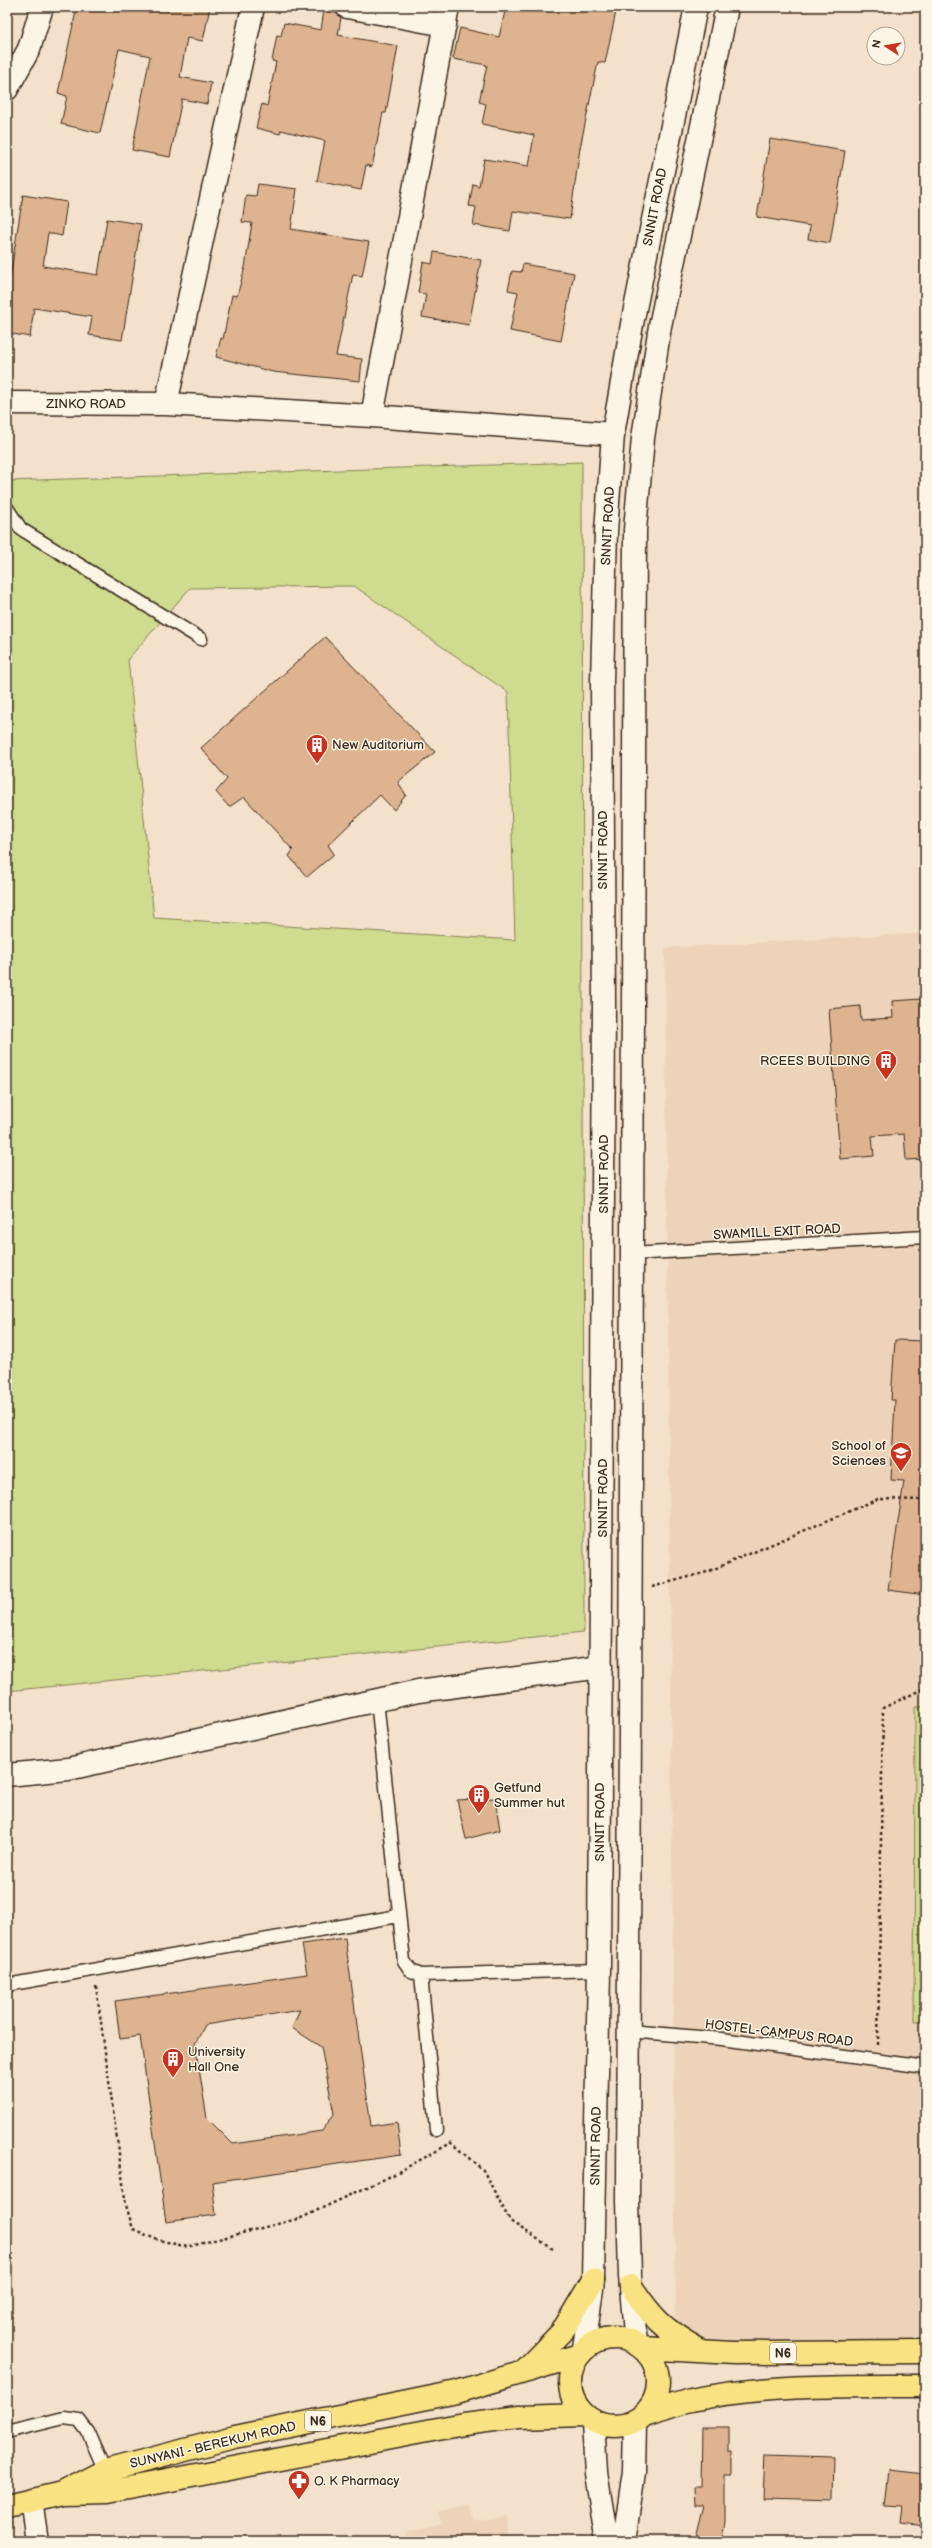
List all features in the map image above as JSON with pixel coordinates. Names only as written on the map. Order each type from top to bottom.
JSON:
[{"type":"main road","points":[[520,2374],[562,2332],[593,2280]]},
{"type":"main road","points":[[631,2286],[649,2314],[669,2333],[703,2352]]},
{"type":"main road","name":"N6","points":[[580,2353],[595,2341],[609,2338],[623,2338],[639,2346],[703,2352],[925,2352]]},
{"type":"main road","points":[[639,2346],[656,2368],[658,2380],[656,2393],[640,2417]]},
{"type":"main road","points":[[580,2353],[570,2371],[570,2387],[574,2403],[589,2418]]},
{"type":"main road","name":"SUNYANI - BEREKUM ROAD","points":[[62,2493],[105,2471],[235,2437],[457,2392],[520,2374],[580,2353]]},
{"type":"main road","name":"N6","points":[[589,2418],[607,2426],[621,2426],[640,2417],[691,2400],[730,2394],[801,2388],[925,2386]]},
{"type":"main road","name":"SUNYANI - BEREKUM ROAD","points":[[7,2506],[62,2493],[108,2492],[464,2424],[519,2418],[589,2418]]},
{"type":"street","points":[[7,89],[29,49],[42,7]]},
{"type":"street","points":[[166,404],[253,7]]},
{"type":"street","points":[[347,7],[447,16],[372,416]]},
{"type":"street","name":"SNNIT ROAD","points":[[580,2353],[593,2280],[599,1970],[603,1357],[602,681],[606,532],[613,434],[632,324],[696,7]]},
{"type":"street","name":"SNNIT ROAD","points":[[639,2346],[631,2286],[629,2031],[635,530],[643,438],[660,326],[727,7]]},
{"type":"street","name":"ZINKO ROAD","points":[[7,404],[166,404],[372,416],[613,434]]},
{"type":"street","points":[[603,1317],[631,1314]]},
{"type":"street","points":[[603,1357],[631,1357]]},
{"type":"street","points":[[7,1775],[68,1769],[418,1692],[601,1667]]},
{"type":"street","points":[[624,2541],[640,2417]]},
{"type":"street","points":[[589,2418],[607,2541]]},
{"type":"street","points":[[31,2500],[37,2541]]},
{"type":"lane","points":[[7,508],[21,529],[201,639]]},
{"type":"lane","name":"SWAMILL EXIT ROAD","points":[[631,1254],[925,1237]]},
{"type":"lane","points":[[377,1700],[398,1916],[404,1961],[411,1971],[421,1975],[599,1970]]},
{"type":"lane","points":[[7,1985],[398,1916]]},
{"type":"lane","points":[[421,1975],[436,2130]]},
{"type":"lane","name":"HOSTEL-CAMPUS ROAD","points":[[629,2031],[722,2039],[925,2067]]},
{"type":"lane","points":[[7,2432],[64,2418],[79,2420],[88,2432],[105,2471]]},
{"type":"path","points":[[630,1592],[707,1572],[878,1499],[925,1500]]},
{"type":"path","points":[[878,2061],[883,1708],[925,1688]]},
{"type":"path","points":[[94,1970],[126,2205],[133,2229],[155,2239],[187,2247],[301,2218],[391,2176],[451,2143]]},
{"type":"path","points":[[436,2130],[483,2170],[510,2221],[553,2249]]},
{"type":"shaded area","points":[[925,933],[925,2353],[676,2353],[665,948]]},
{"type":"shaded area","points":[[471,2506],[473,2521],[507,2516],[510,2541],[409,2541],[407,2529],[441,2524],[439,2511]]},
{"type":"green space","points":[[582,462],[584,1632],[7,1691],[7,481]],"holes":[[[354,586],[508,692],[515,940],[154,918],[128,659],[190,588]]]},
{"type":"green space","points":[[915,1707],[925,1707],[925,2021],[914,2021]]},
{"type":"building","points":[[77,7],[210,7],[203,41],[187,38],[180,77],[211,83],[207,104],[182,99],[170,157],[132,150],[150,56],[119,49],[100,133],[61,124],[67,96],[58,93]]},
{"type":"building","points":[[506,7],[617,7],[605,63],[598,62],[580,148],[570,219],[513,211],[510,231],[473,225],[476,207],[469,206],[473,184],[479,186],[484,159],[529,166],[534,135],[482,124],[486,104],[479,102],[487,65],[453,59],[460,28],[499,37]]},
{"type":"building","points":[[324,10],[336,13],[341,18],[338,35],[398,46],[386,113],[383,113],[372,167],[366,165],[361,190],[317,181],[325,141],[281,130],[280,134],[256,128],[262,104],[267,106],[276,62],[272,61],[277,35],[281,36],[284,23],[321,30]]},
{"type":"building","points":[[770,139],[845,151],[830,243],[808,239],[810,226],[757,217]]},
{"type":"building","points":[[258,184],[297,189],[291,229],[369,242],[362,276],[353,274],[336,356],[362,359],[360,381],[273,372],[216,357],[221,338],[223,339],[232,295],[237,296],[245,267],[252,223],[242,222],[246,195],[256,196]]},
{"type":"building","points":[[23,195],[67,202],[62,236],[48,233],[43,266],[98,275],[107,219],[141,224],[122,340],[89,335],[92,317],[34,308],[30,337],[7,333],[7,297]]},
{"type":"building","points":[[434,252],[481,260],[469,325],[422,317],[426,294],[418,293],[423,262],[432,264]]},
{"type":"building","points":[[523,264],[574,273],[561,341],[510,331],[518,292],[508,290],[512,271],[521,272]]},
{"type":"building","name":"New Auditorium","points":[[325,637],[435,752],[398,782],[406,795],[394,810],[380,795],[328,845],[334,854],[307,877],[289,856],[293,850],[244,797],[229,807],[216,792],[227,779],[201,748]]},
{"type":"building","name":"RCEES BUILDING","points":[[922,999],[925,1042],[925,1159],[906,1160],[904,1134],[872,1136],[874,1156],[840,1159],[829,1009],[860,1006],[861,1020],[893,1018],[892,1001]]},
{"type":"building","points":[[895,1340],[925,1341],[925,1595],[888,1590],[904,1481],[891,1480],[895,1400],[891,1400]]},
{"type":"building","name":"Getfund Summer hut","points":[[495,1798],[500,1830],[466,1839],[457,1800]]},
{"type":"building","name":"University Hall One","points":[[345,1938],[371,2126],[397,2122],[401,2155],[212,2182],[216,2215],[166,2222],[140,2036],[120,2039],[115,2001],[307,1974],[302,1944]],"holes":[[[300,2010],[292,2028],[321,2047],[334,2114],[322,2131],[233,2144],[207,2118],[195,2044],[205,2025]]]},
{"type":"building","points":[[702,2428],[729,2428],[729,2453],[732,2453],[732,2475],[725,2475],[725,2522],[721,2541],[695,2541],[704,2505],[695,2505],[694,2487],[701,2487]]},
{"type":"building","points":[[765,2455],[833,2457],[832,2500],[763,2498]]},
{"type":"building","points":[[889,2469],[925,2473],[925,2526],[899,2523],[901,2506],[885,2505]]},
{"type":"place","name":"New Auditorium","points":[[317,764]]},
{"type":"place","name":"RCEES BUILDING","points":[[886,1080]]},
{"type":"place","name":"School of Sciences","points":[[901,1472]]},
{"type":"place","name":"Getfund Summer hut","points":[[479,1814]]},
{"type":"place","name":"University Hall One","points":[[173,2078]]},
{"type":"place","name":"O. K Pharmacy","points":[[299,2500]]}]
